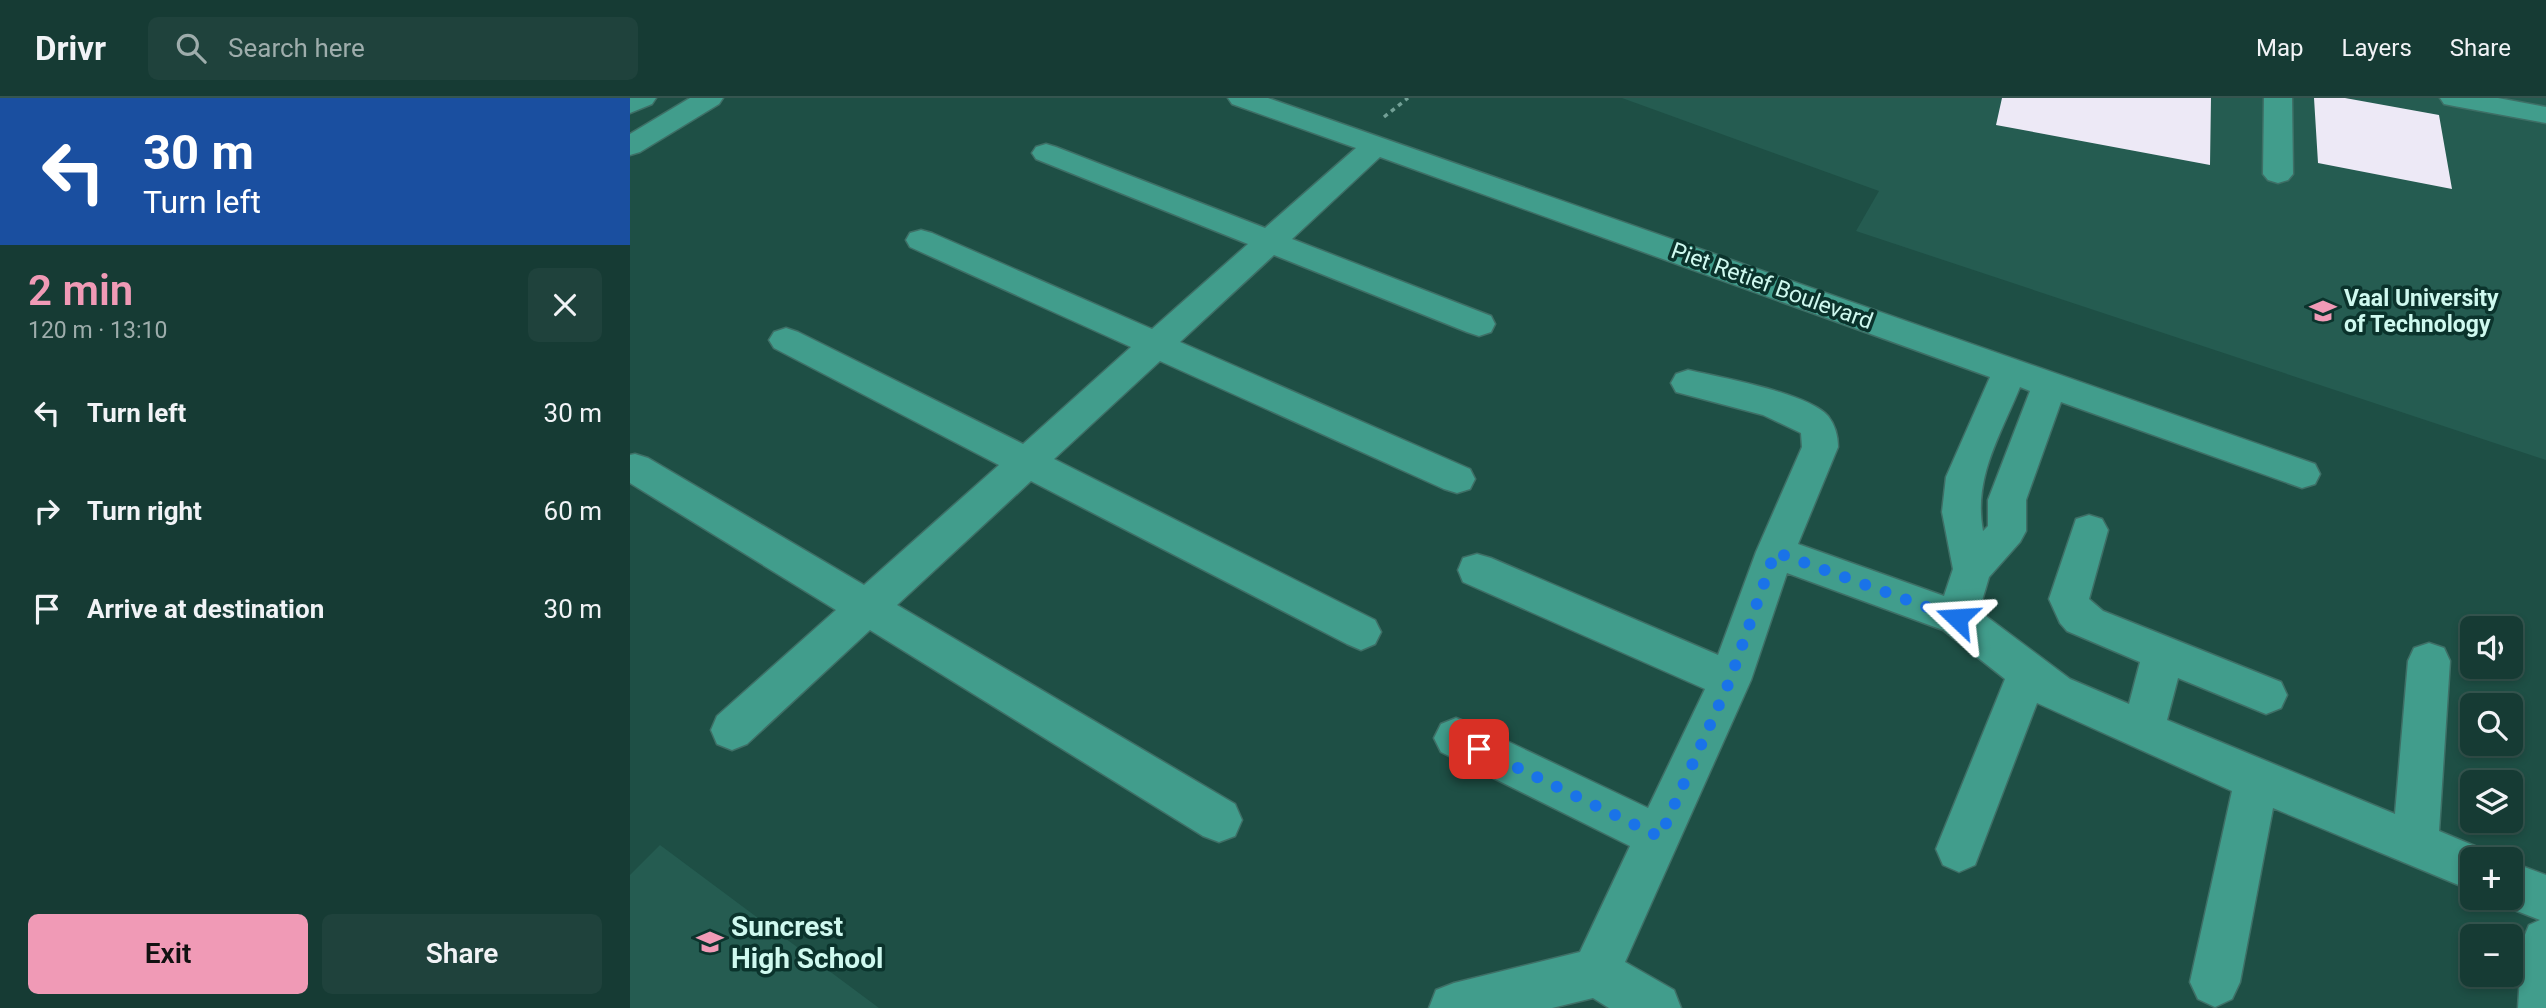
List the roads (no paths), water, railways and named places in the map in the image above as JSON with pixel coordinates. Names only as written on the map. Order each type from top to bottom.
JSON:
[{"type":"street","points":[[630,105],[642,98]]},
{"type":"street","points":[[630,146],[709,98]]},
{"type":"street","name":"Piet Retief Boulevard","points":[[1242,98],[2302,474]]},
{"type":"street","points":[[2278,98],[2278,174]]},
{"type":"street","points":[[2454,98],[2546,115]]},
{"type":"street","points":[[732,730],[1376,145]]},
{"type":"street","points":[[1046,153],[1479,324]]},
{"type":"street","points":[[921,240],[1457,479]]},
{"type":"street","points":[[786,340],[1361,632]]},
{"type":"street","points":[[1972,569],[1959,510],[1960,492],[2010,370]]},
{"type":"street","points":[[1656,1008],[1614,985],[1602,971],[1600,963],[1730,680],[1775,552],[1820,447],[1820,437],[1815,425],[1782,408],[1688,383]]},
{"type":"street","points":[[1957,618],[1972,569],[2028,511],[2060,388]]},
{"type":"street","points":[[635,468],[1219,820]]},
{"type":"street","points":[[2089,530],[2069,600],[2071,608],[2089,623],[2266,695]]},
{"type":"street","points":[[1775,552],[1957,618],[1979,632],[2027,675],[2055,692],[2256,780],[2460,863]]},
{"type":"street","points":[[1477,570],[1730,680]]},
{"type":"street","points":[[2143,732],[2163,654]]},
{"type":"street","points":[[2415,844],[2429,661]]},
{"type":"street","points":[[1959,849],[2027,675]]},
{"type":"street","points":[[1456,738],[1660,837]]},
{"type":"street","points":[[2215,982],[2256,780]]},
{"type":"street","points":[[2523,890],[2546,899]]},
{"type":"street","points":[[2543,1008],[2546,942]]},
{"type":"street","points":[[1454,1008],[1602,971]]},
{"type":"place","name":"Vaal University of Technology","points":[[2323,311]]},
{"type":"place","name":"Suncrest High School","points":[[710,942]]}]
